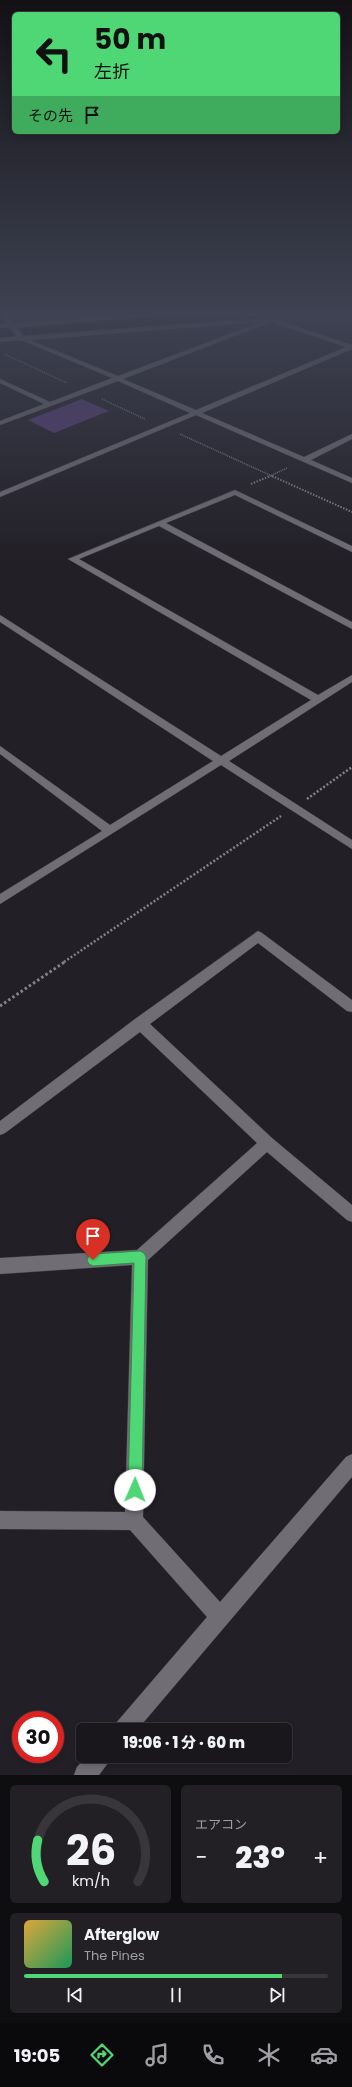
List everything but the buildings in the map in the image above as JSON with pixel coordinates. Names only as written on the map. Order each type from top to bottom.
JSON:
[{"type":"street","points":[[30,395],[50,404]]},
{"type":"street","points":[[0,423],[75,395]]},
{"type":"street","points":[[156,395],[352,481]]},
{"type":"street","points":[[0,495],[240,395]]},
{"type":"street","points":[[305,460],[352,436]]},
{"type":"street","points":[[317,699],[72,560],[235,492],[352,549]]},
{"type":"street","points":[[159,523],[352,626]]},
{"type":"street","points":[[0,618],[224,761],[352,845]]},
{"type":"street","points":[[0,900],[224,761],[317,699],[352,678]]},
{"type":"street","points":[[0,749],[110,831]]},
{"type":"street","points":[[0,1129],[258,936],[352,1007]]},
{"type":"street","points":[[140,1023],[267,1143],[352,1215]]},
{"type":"street","points":[[0,1266],[140,1257],[267,1143]]},
{"type":"street","points":[[140,1257],[134,1521],[220,1617]]},
{"type":"street","points":[[129,1723],[352,1463]]},
{"type":"street","points":[[0,1520],[134,1521]]},
{"type":"street","points":[[85,1775],[95,1763]]},
{"type":"path","points":[[180,434],[352,512]]},
{"type":"path","points":[[235,492],[305,460]]},
{"type":"path","points":[[0,1006],[352,767]]},
{"type":"route","points":[[93,1260],[140,1257],[135,1490]]}]
